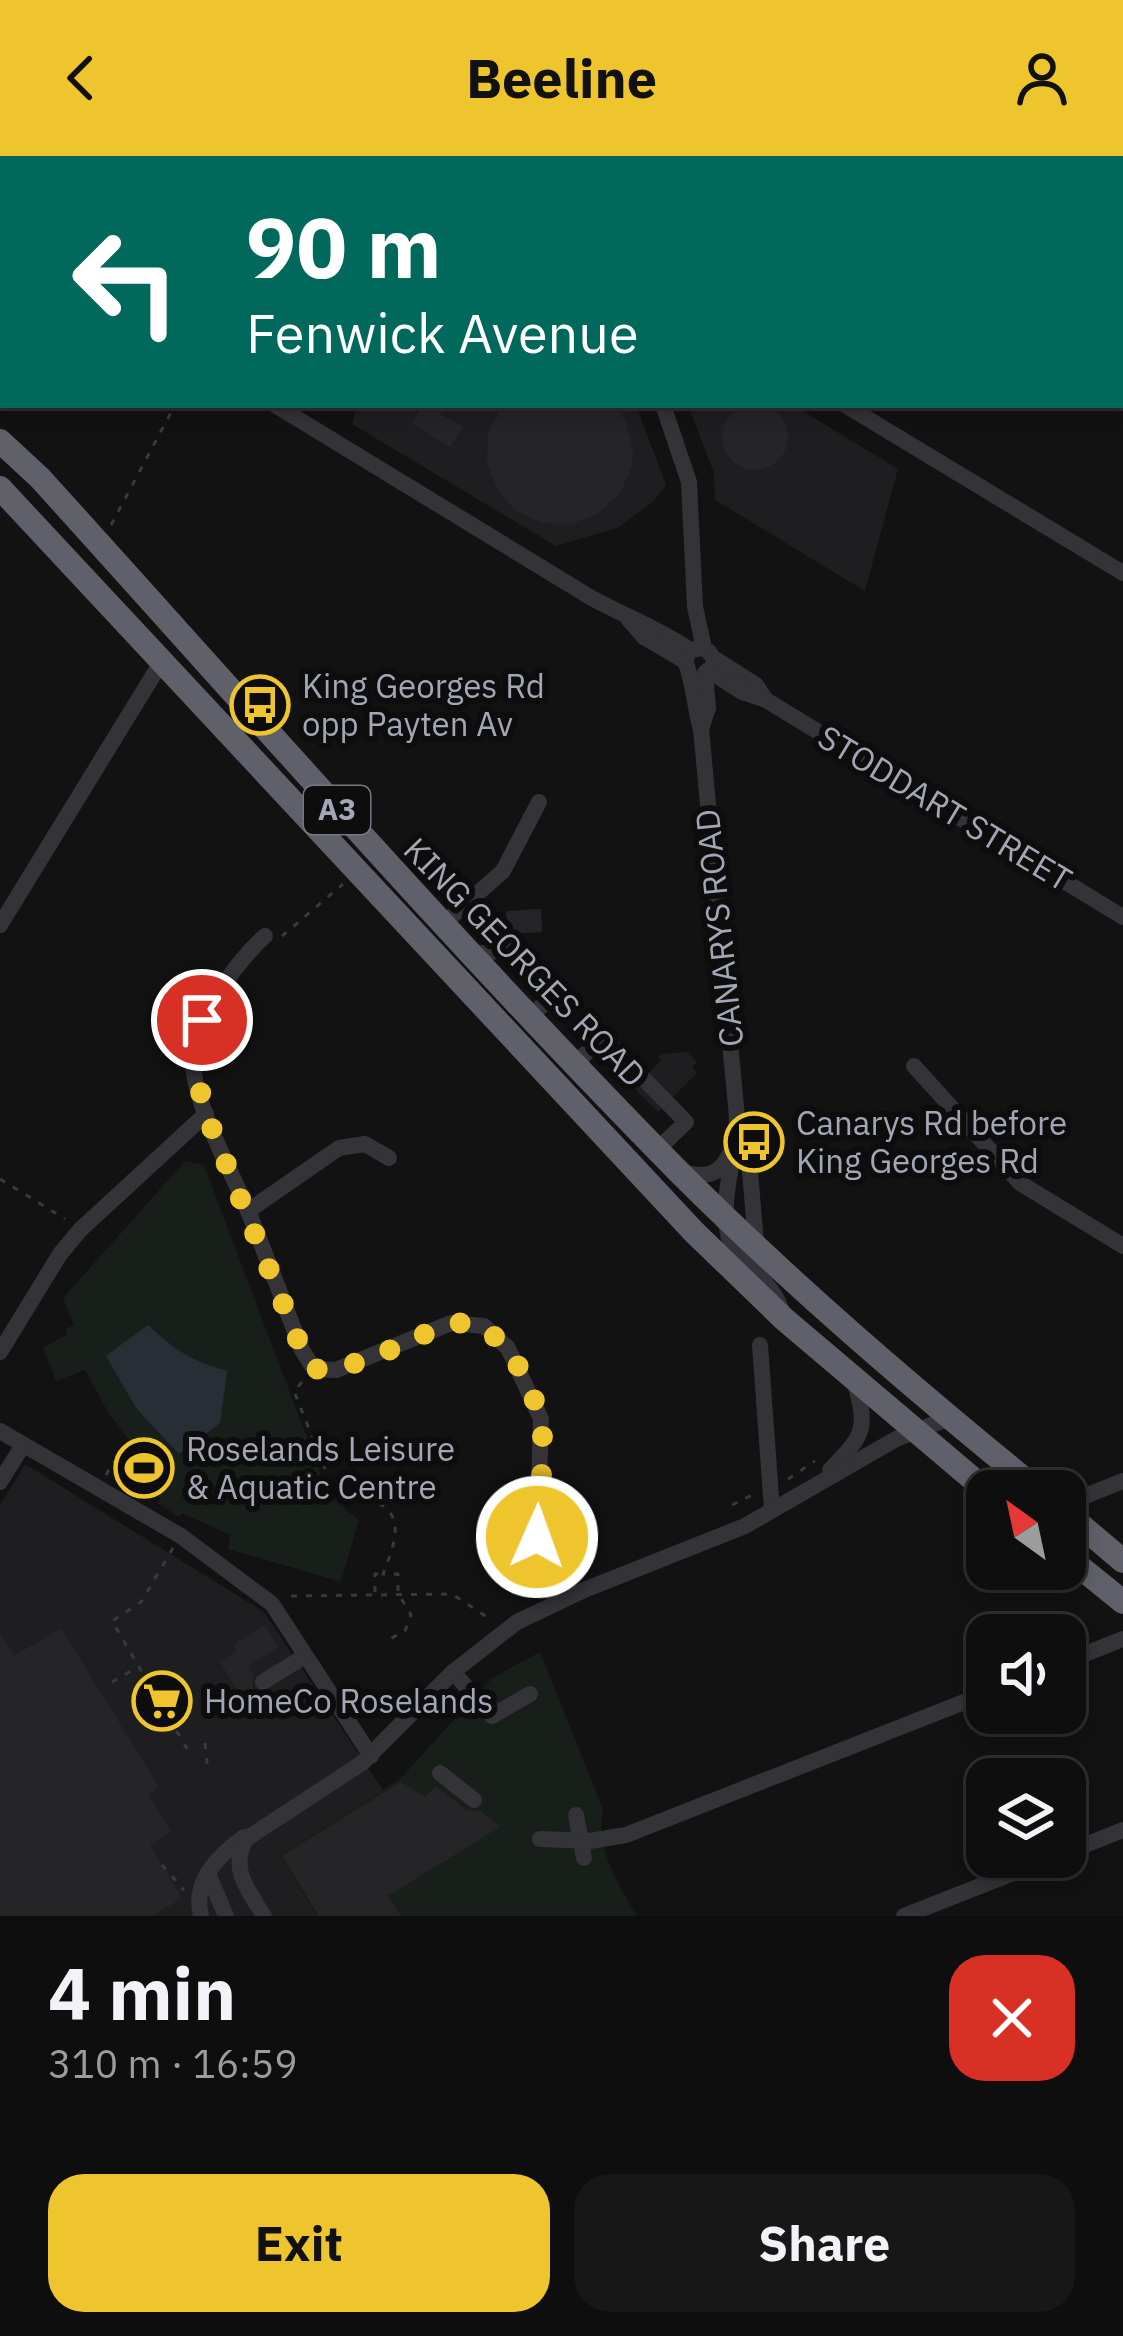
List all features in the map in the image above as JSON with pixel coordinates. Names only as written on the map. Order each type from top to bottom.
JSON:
[{"type":"highway","name":"KING GEORGES ROAD","points":[[0,441],[40,478],[442,925],[658,1150],[949,1418],[1013,1470]]},
{"type":"highway","name":"KING GEORGES ROAD","points":[[0,488],[694,1232],[784,1319],[966,1474]]},
{"type":"highway","points":[[1086,1527],[1123,1561]]},
{"type":"highway","points":[[1086,1572],[1123,1602]]},
{"type":"street","name":"STODDART STREET","points":[[280,408],[629,619],[661,630],[742,692],[766,700],[1123,917]]},
{"type":"street","name":"CANARYS ROAD","points":[[664,408],[689,482],[695,607],[689,625],[708,699],[701,729]]},
{"type":"street","points":[[849,408],[1123,574]]},
{"type":"street","points":[[661,630],[680,626],[695,607]]},
{"type":"street","name":"STODDART STREET","points":[[629,619],[644,638],[756,685],[766,700]]},
{"type":"street","name":"CANARYS ROAD","points":[[699,660],[694,707],[701,729],[737,1126],[728,1216]]},
{"type":"street","points":[[0,926],[162,662]]},
{"type":"street","points":[[708,699],[742,692]]},
{"type":"street","points":[[442,925],[503,871],[539,802]]},
{"type":"street","points":[[265,936],[250,949],[202,1020],[193,1040],[193,1062],[206,1114],[302,1350],[314,1369],[336,1370],[451,1323],[484,1326],[508,1348],[541,1419],[537,1547],[556,1601]]},
{"type":"street","points":[[471,955],[515,948],[557,991],[530,1016]]},
{"type":"street","points":[[576,1063],[603,1037],[686,1122],[658,1150]]},
{"type":"street","points":[[914,1066],[1020,1184],[1123,1246]]},
{"type":"street","points":[[0,1352],[59,1254],[81,1228],[206,1114]]},
{"type":"street","name":"CANARYS ROAD","points":[[737,1126],[748,1148],[755,1243]]},
{"type":"street","points":[[248,1211],[339,1148],[365,1144],[389,1158]]},
{"type":"street","points":[[680,1172],[710,1174],[724,1166],[732,1150]]},
{"type":"street","points":[[728,1216],[730,1242],[772,1286],[784,1319]]},
{"type":"street","points":[[760,1345],[772,1510]]},
{"type":"street","points":[[821,1479],[856,1443],[864,1425],[854,1380]]},
{"type":"street","points":[[201,1916],[198,1905],[208,1873],[222,1852],[371,1756],[453,1672],[517,1622],[556,1601],[706,1543],[914,1431],[949,1418]]},
{"type":"street","points":[[0,1431],[181,1536],[272,1604],[371,1756]]},
{"type":"street","points":[[0,1482],[22,1445]]},
{"type":"street","points":[[1086,1498],[1123,1481]]},
{"type":"street","points":[[1086,1654],[1123,1639]]},
{"type":"street","points":[[263,1682],[305,1656]]},
{"type":"street","points":[[453,1672],[492,1716],[530,1694]]},
{"type":"street","points":[[540,1839],[590,1841],[626,1835],[966,1701]]},
{"type":"street","points":[[440,1773],[474,1800]]},
{"type":"street","points":[[576,1815],[584,1858]]},
{"type":"street","points":[[245,1886],[238,1859],[255,1830]]},
{"type":"street","points":[[1086,1844],[1123,1830]]},
{"type":"street","points":[[208,1873],[223,1866],[245,1886],[264,1916]]},
{"type":"street","points":[[208,1873],[226,1916]]},
{"type":"street","points":[[904,1916],[1001,1878]]},
{"type":"path","points":[[108,530],[173,408]]},
{"type":"path","points":[[265,936],[269,940],[286,935],[344,883]]},
{"type":"path","points":[[0,1179],[81,1228]]},
{"type":"path","points":[[314,1369],[294,1391],[324,1475],[332,1487],[385,1506],[395,1521],[397,1539],[383,1574]]},
{"type":"path","points":[[732,1505],[772,1489],[818,1459]]},
{"type":"path","points":[[172,1551],[141,1602],[112,1621],[189,1753]]},
{"type":"path","points":[[375,1592],[375,1574],[398,1574],[398,1593],[409,1607],[410,1624],[399,1637],[386,1641]]},
{"type":"path","points":[[291,1596],[452,1594],[491,1620]]},
{"type":"path","points":[[112,1682],[137,1667]]},
{"type":"path","points":[[205,1743],[208,1772]]},
{"type":"path","points":[[162,1865],[184,1890]]},
{"type":"shaded area","points":[[356,408],[637,408],[666,485],[654,501],[617,528],[556,546],[352,424]]},
{"type":"shaded area","points":[[689,408],[798,408],[898,469],[865,591],[715,500],[714,473]]},
{"type":"shaded area","points":[[687,1052],[697,1062],[692,1067],[697,1073],[658,1112],[634,1088],[661,1061],[661,1054]]},
{"type":"shaded area","points":[[185,1161],[204,1165],[329,1496],[359,1520],[341,1582],[228,1549],[230,1535],[182,1513],[179,1517],[158,1503],[160,1499],[120,1464],[136,1449],[109,1414],[85,1370],[56,1381],[43,1348],[74,1325],[63,1298]]},
{"type":"shaded area","points":[[148,1325],[185,1354],[227,1371],[220,1423],[179,1454],[136,1408],[106,1356]]},
{"type":"shaded area","name":"HomeCo Roselands","points":[[25,1464],[264,1612],[383,1790],[280,1855],[317,1916],[0,1916],[0,1505]]},
{"type":"shaded area","points":[[540,1652],[603,1809],[602,1838],[610,1865],[637,1916],[317,1916],[279,1855],[400,1779],[492,1678]]},
{"type":"building","points":[[421,408],[443,408],[440,414],[463,427],[450,447],[412,423]]},
{"type":"building","points":[[501,408],[618,408],[626,421],[632,466],[620,493],[599,513],[572,524],[543,523],[516,511],[497,490],[487,462],[488,433]]},
{"type":"building","points":[[739,408],[771,408],[786,424],[786,450],[768,468],[742,468],[724,450],[724,424]]},
{"type":"building","points":[[541,909],[542,932],[507,934],[506,911]]},
{"type":"building","points":[[265,1625],[279,1647],[248,1666],[252,1688],[265,1694],[272,1705],[253,1716],[220,1662],[237,1651],[233,1645]]},
{"type":"building","points":[[61,1628],[159,1787],[148,1794],[171,1832],[150,1845],[182,1898],[153,1916],[0,1916],[0,1634],[14,1656]]},
{"type":"building","points":[[401,1782],[425,1797],[436,1786],[466,1810],[481,1811],[500,1827],[388,1896],[401,1916],[319,1916],[282,1856]]},
{"type":"place","name":"King Georges Rd opp Payten Av","points":[[260,705]]},
{"type":"place","name":"Canarys Rd before King Georges Rd","points":[[754,1142]]},
{"type":"place","name":"Roselands Leisure & Aquatic Centre","points":[[144,1468]]},
{"type":"place","name":"HomeCo Roselands","points":[[162,1701]]},
{"type":"route","points":[[202,1020],[193,1040],[193,1062],[206,1114],[302,1350],[314,1369],[336,1370],[451,1323],[484,1326],[508,1348],[541,1419],[537,1537]]}]
